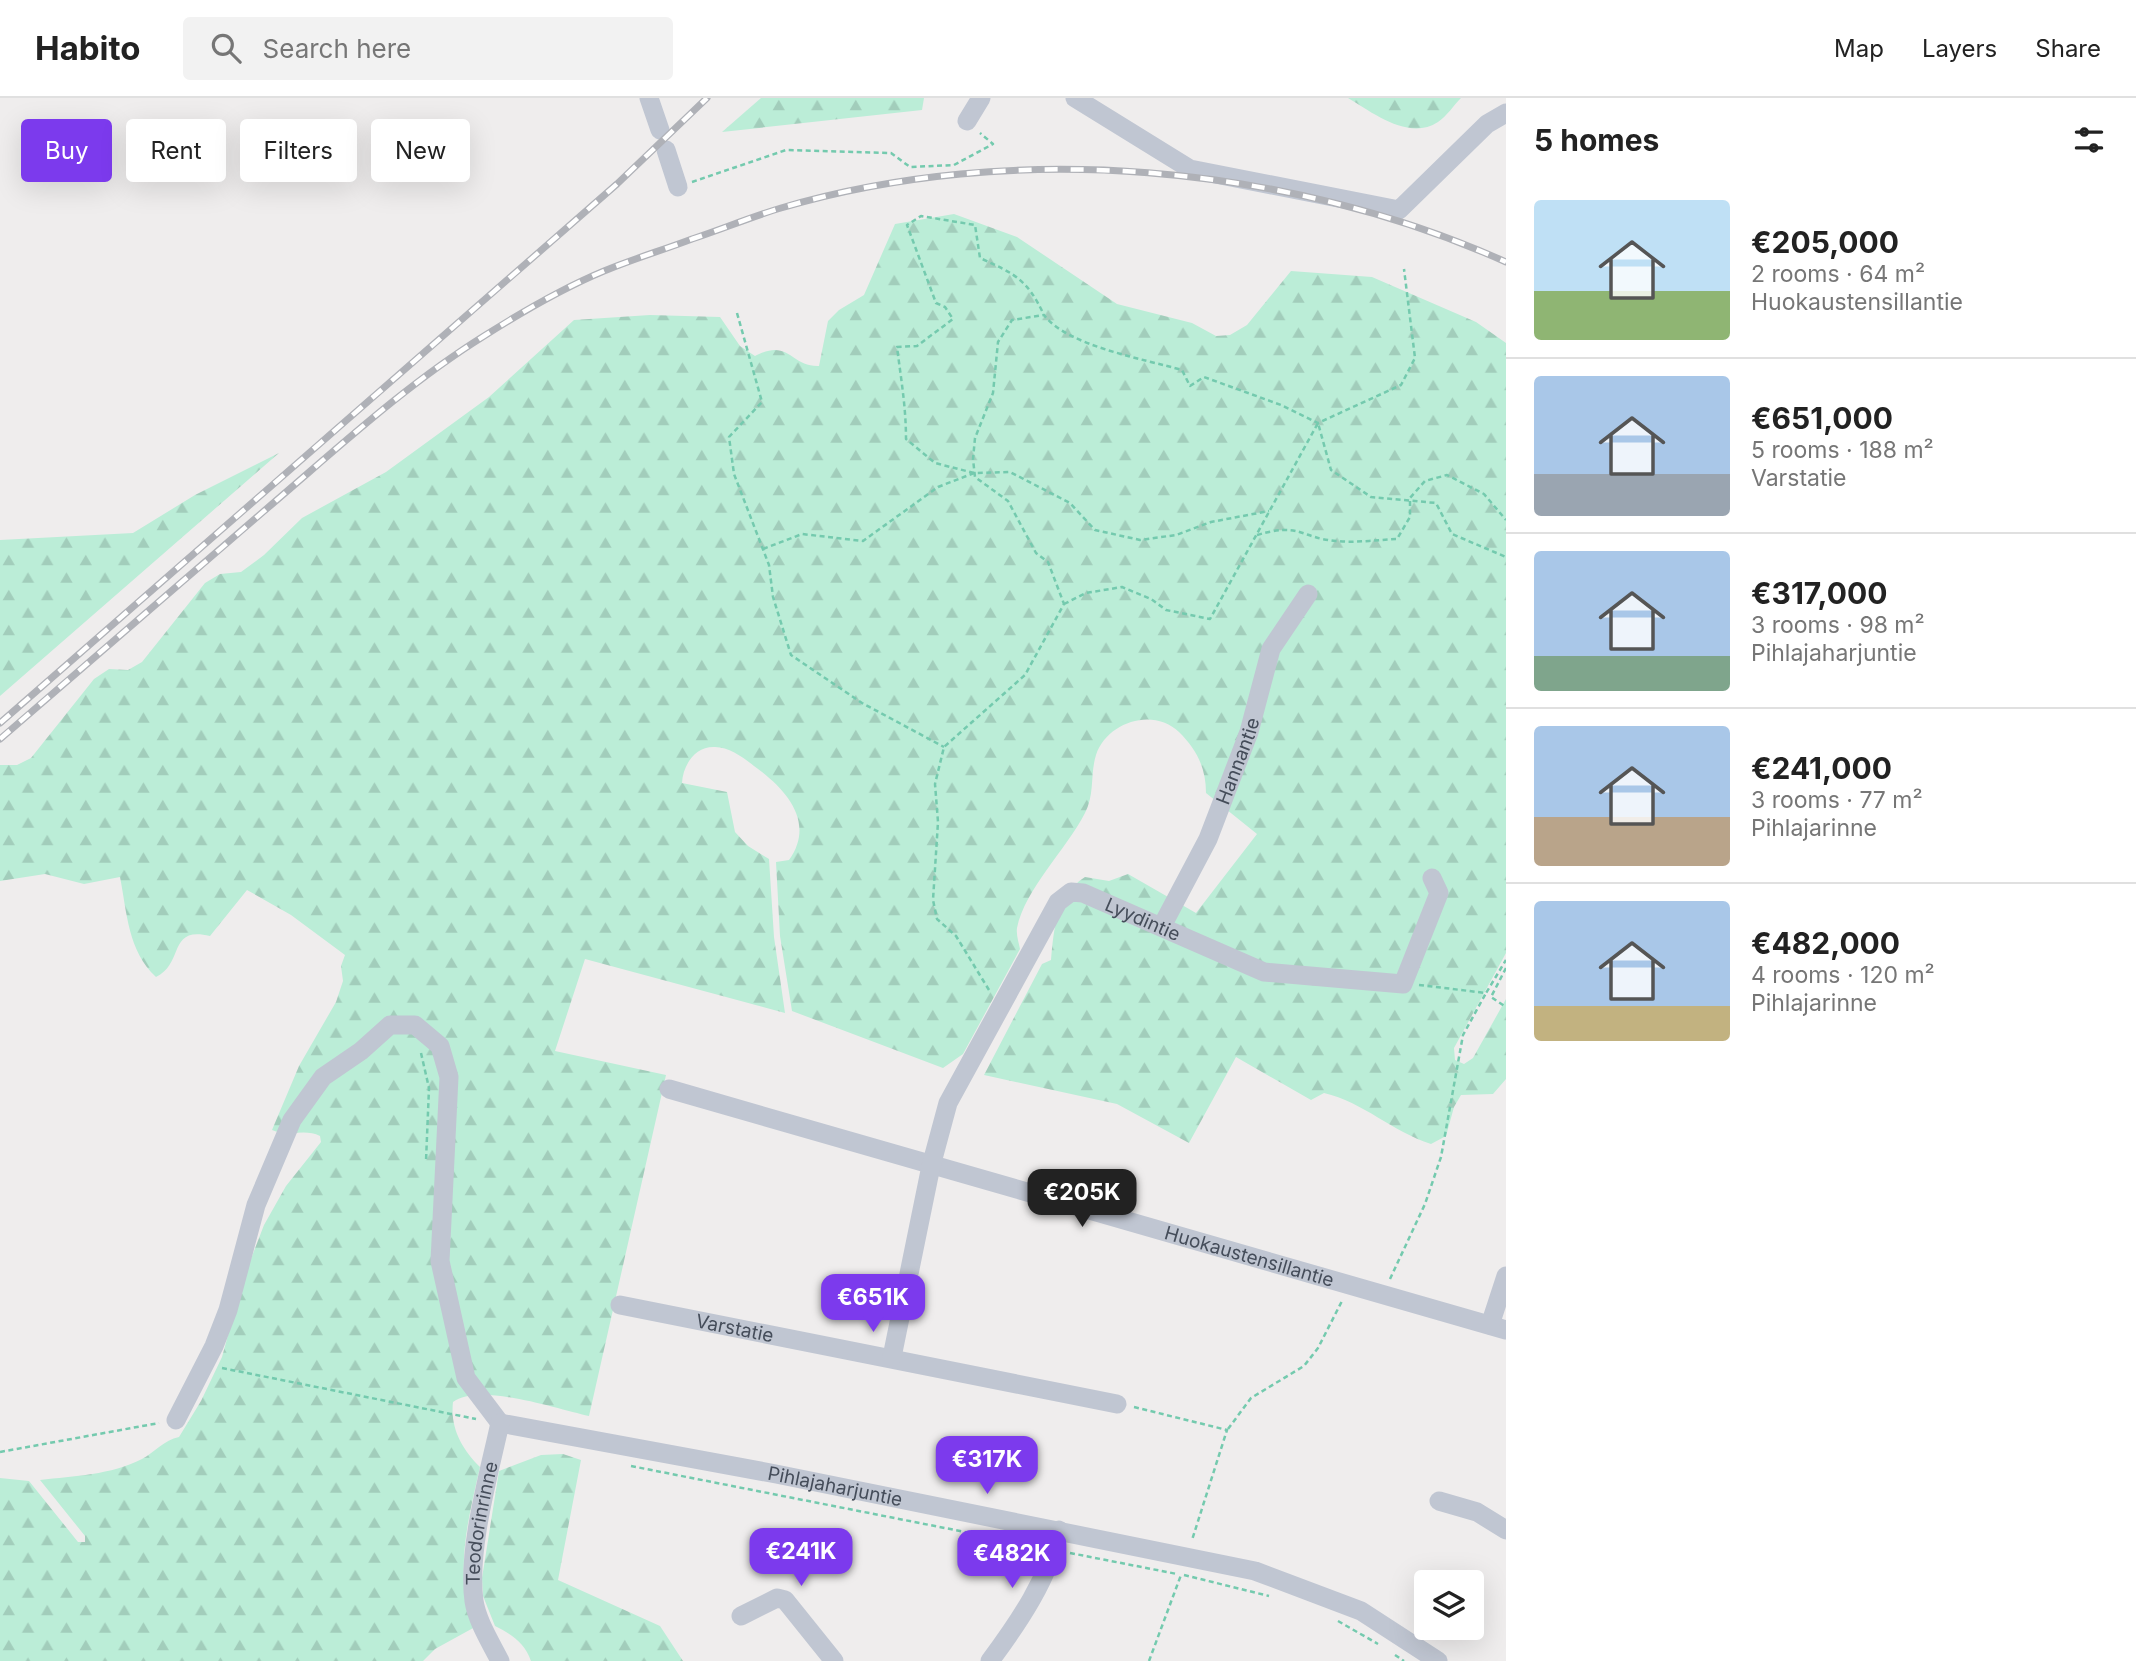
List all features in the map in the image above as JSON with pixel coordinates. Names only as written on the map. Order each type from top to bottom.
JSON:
[{"type":"street","points":[[649,98],[660,130]]},
{"type":"street","points":[[967,121],[981,98]]},
{"type":"street","points":[[1075,98],[1189,169],[1399,211],[1487,124],[1506,113]]},
{"type":"street","points":[[666,150],[678,187]]},
{"type":"street","name":"Hannantie","points":[[1163,926],[1208,839],[1249,732],[1271,649],[1308,594]]},
{"type":"street","points":[[1403,984],[1439,893],[1432,878]]},
{"type":"street","name":"Lyydintie","points":[[931,1166],[948,1103],[1058,902],[1071,892],[1102,899],[1264,972],[1403,984]]},
{"type":"street","points":[[176,1420],[229,1310],[256,1205],[292,1120],[323,1077],[361,1051],[390,1025],[415,1025],[440,1046],[449,1077],[440,1261],[466,1378],[500,1423]]},
{"type":"street","name":"Huokaustensillantie","points":[[669,1089],[1498,1327]]},
{"type":"street","points":[[892,1357],[931,1166]]},
{"type":"street","points":[[1498,1327],[1506,1276]]},
{"type":"street","name":"Varstatie","points":[[620,1305],[892,1357],[1117,1404]]},
{"type":"street","name":"Pihlajaharjuntie","points":[[500,1423],[1255,1571],[1361,1611],[1438,1661]]},
{"type":"street","name":"Teodorinrinne","points":[[500,1423],[485,1494],[473,1578],[474,1604],[500,1661]]},
{"type":"street","points":[[1439,1501],[1477,1512],[1506,1530]]},
{"type":"street","points":[[990,1661],[1010,1634],[1052,1562],[1059,1531]]},
{"type":"street","points":[[741,1616],[777,1598],[785,1600],[834,1661]]},
{"type":"path","points":[[678,187],[786,150],[891,153],[910,167],[954,164],[993,144],[967,121]]},
{"type":"path","points":[[1269,511],[1211,522],[1176,535],[1140,540],[1095,530],[1070,503],[1010,472],[974,472],[935,463],[906,439],[906,398],[899,387],[901,368],[897,347],[917,346],[953,319],[946,307],[936,303],[907,225],[921,216],[975,225],[980,258],[1008,271],[1031,288],[1053,327],[1081,340],[1182,370],[1190,386],[1204,377],[1281,405],[1318,423],[1331,470],[1371,497],[1410,498],[1436,503],[1452,534],[1506,557]]},
{"type":"path","points":[[999,1010],[966,950],[937,919],[933,900],[938,822],[935,784],[944,747],[1025,675],[1065,604],[1086,593],[1122,587],[1151,599],[1166,610],[1210,619],[1318,423],[1401,385],[1415,358],[1404,269]]},
{"type":"path","points":[[737,313],[762,402],[729,437],[734,474],[763,549],[773,597],[791,655],[862,704],[944,747]]},
{"type":"path","points":[[1044,315],[1012,320],[999,342],[993,393],[975,438],[974,472],[975,477],[1008,501],[1036,553],[1048,562],[1065,604]]},
{"type":"path","points":[[763,549],[802,534],[863,541],[938,486],[974,472]]},
{"type":"path","points":[[1256,535],[1279,528],[1301,530],[1334,541],[1397,539],[1410,517],[1410,498],[1425,481],[1447,475],[1484,494],[1506,520]]},
{"type":"path","points":[[1384,1293],[1425,1204],[1441,1157],[1463,1035],[1506,960]]},
{"type":"path","points":[[1506,968],[1491,997],[1506,1007]]},
{"type":"path","points":[[1403,984],[1486,993]]},
{"type":"path","points":[[415,1025],[429,1088],[426,1163]]},
{"type":"path","points":[[1190,1544],[1227,1430],[1251,1398],[1304,1366],[1318,1348],[1351,1283]]},
{"type":"path","points":[[205,1364],[479,1419],[472,1411]]},
{"type":"path","points":[[1117,1404],[1227,1430]]},
{"type":"path","points":[[0,1452],[176,1420]]},
{"type":"path","points":[[622,1464],[1181,1575],[1279,1599]]},
{"type":"path","points":[[1149,1661],[1181,1575]]},
{"type":"path","points":[[1335,1620],[1382,1646]]},
{"type":"path","points":[[1393,1654],[1404,1661]]},
{"type":"green space","points":[[761,98],[924,98],[922,110],[722,132]]},
{"type":"green space","points":[[1348,98],[1461,98],[1438,122],[1415,128],[1392,123]]},
{"type":"green space","points":[[954,214],[1017,237],[1117,304],[1192,323],[1216,336],[1230,335],[1247,325],[1291,271],[1372,277],[1476,322],[1506,343],[1506,953],[1454,1048],[1455,1060],[1464,1064],[1473,1058],[1506,999],[1506,1079],[1493,1094],[1461,1095],[1454,1107],[1446,1136],[1431,1144],[1338,1097],[1324,1093],[1311,1100],[1236,1057],[1189,1143],[1117,1104],[984,1075],[1042,964],[1051,960],[1058,914],[1075,884],[1085,877],[1109,881],[1128,874],[1196,913],[1257,834],[1206,793],[1202,767],[1191,746],[1179,732],[1157,720],[1132,722],[1120,727],[1102,744],[1094,762],[1090,799],[1085,813],[1028,899],[1017,928],[1020,949],[963,1054],[943,1068],[792,1011],[780,936],[776,862],[789,860],[797,846],[798,820],[794,807],[777,785],[746,760],[720,747],[702,750],[691,758],[682,783],[727,792],[735,832],[748,846],[769,859],[774,937],[785,1013],[585,959],[555,1051],[666,1075],[589,1416],[499,1396],[465,1397],[453,1402],[455,1429],[468,1453],[480,1467],[467,1527],[464,1567],[468,1607],[475,1627],[435,1649],[423,1661],[0,1661],[0,1478],[29,1481],[78,1542],[85,1542],[85,1536],[40,1480],[118,1468],[142,1459],[164,1443],[179,1437],[201,1401],[222,1357],[244,1277],[264,1225],[286,1186],[321,1142],[320,1136],[315,1134],[272,1130],[299,1066],[336,1002],[343,981],[341,966],[345,955],[291,915],[247,890],[210,936],[197,934],[182,941],[171,963],[156,977],[147,967],[134,943],[120,877],[84,884],[45,874],[0,881],[0,765],[17,765],[31,758],[94,679],[109,669],[128,670],[142,662],[205,583],[220,574],[241,572],[264,555],[302,518],[386,472],[489,397],[574,320],[650,315],[720,317],[740,346],[755,356],[776,350],[809,365],[819,366],[828,321],[839,310],[864,295],[895,224]]},
{"type":"green space","points":[[279,453],[0,696],[0,540],[133,533],[195,495]]},
{"type":"green space","points":[[563,1454],[581,1460],[558,1580],[660,1626],[683,1661],[531,1661],[517,1640],[495,1626],[483,1596],[482,1578],[499,1471],[541,1455]]},
{"type":"railway","points":[[0,723],[617,184],[707,98]]},
{"type":"railway","points":[[0,739],[348,438],[428,374],[528,309],[589,278],[626,262],[781,208],[869,187],[961,174],[1054,169],[1148,173],[1241,184],[1333,203],[1422,229],[1506,262]]}]
